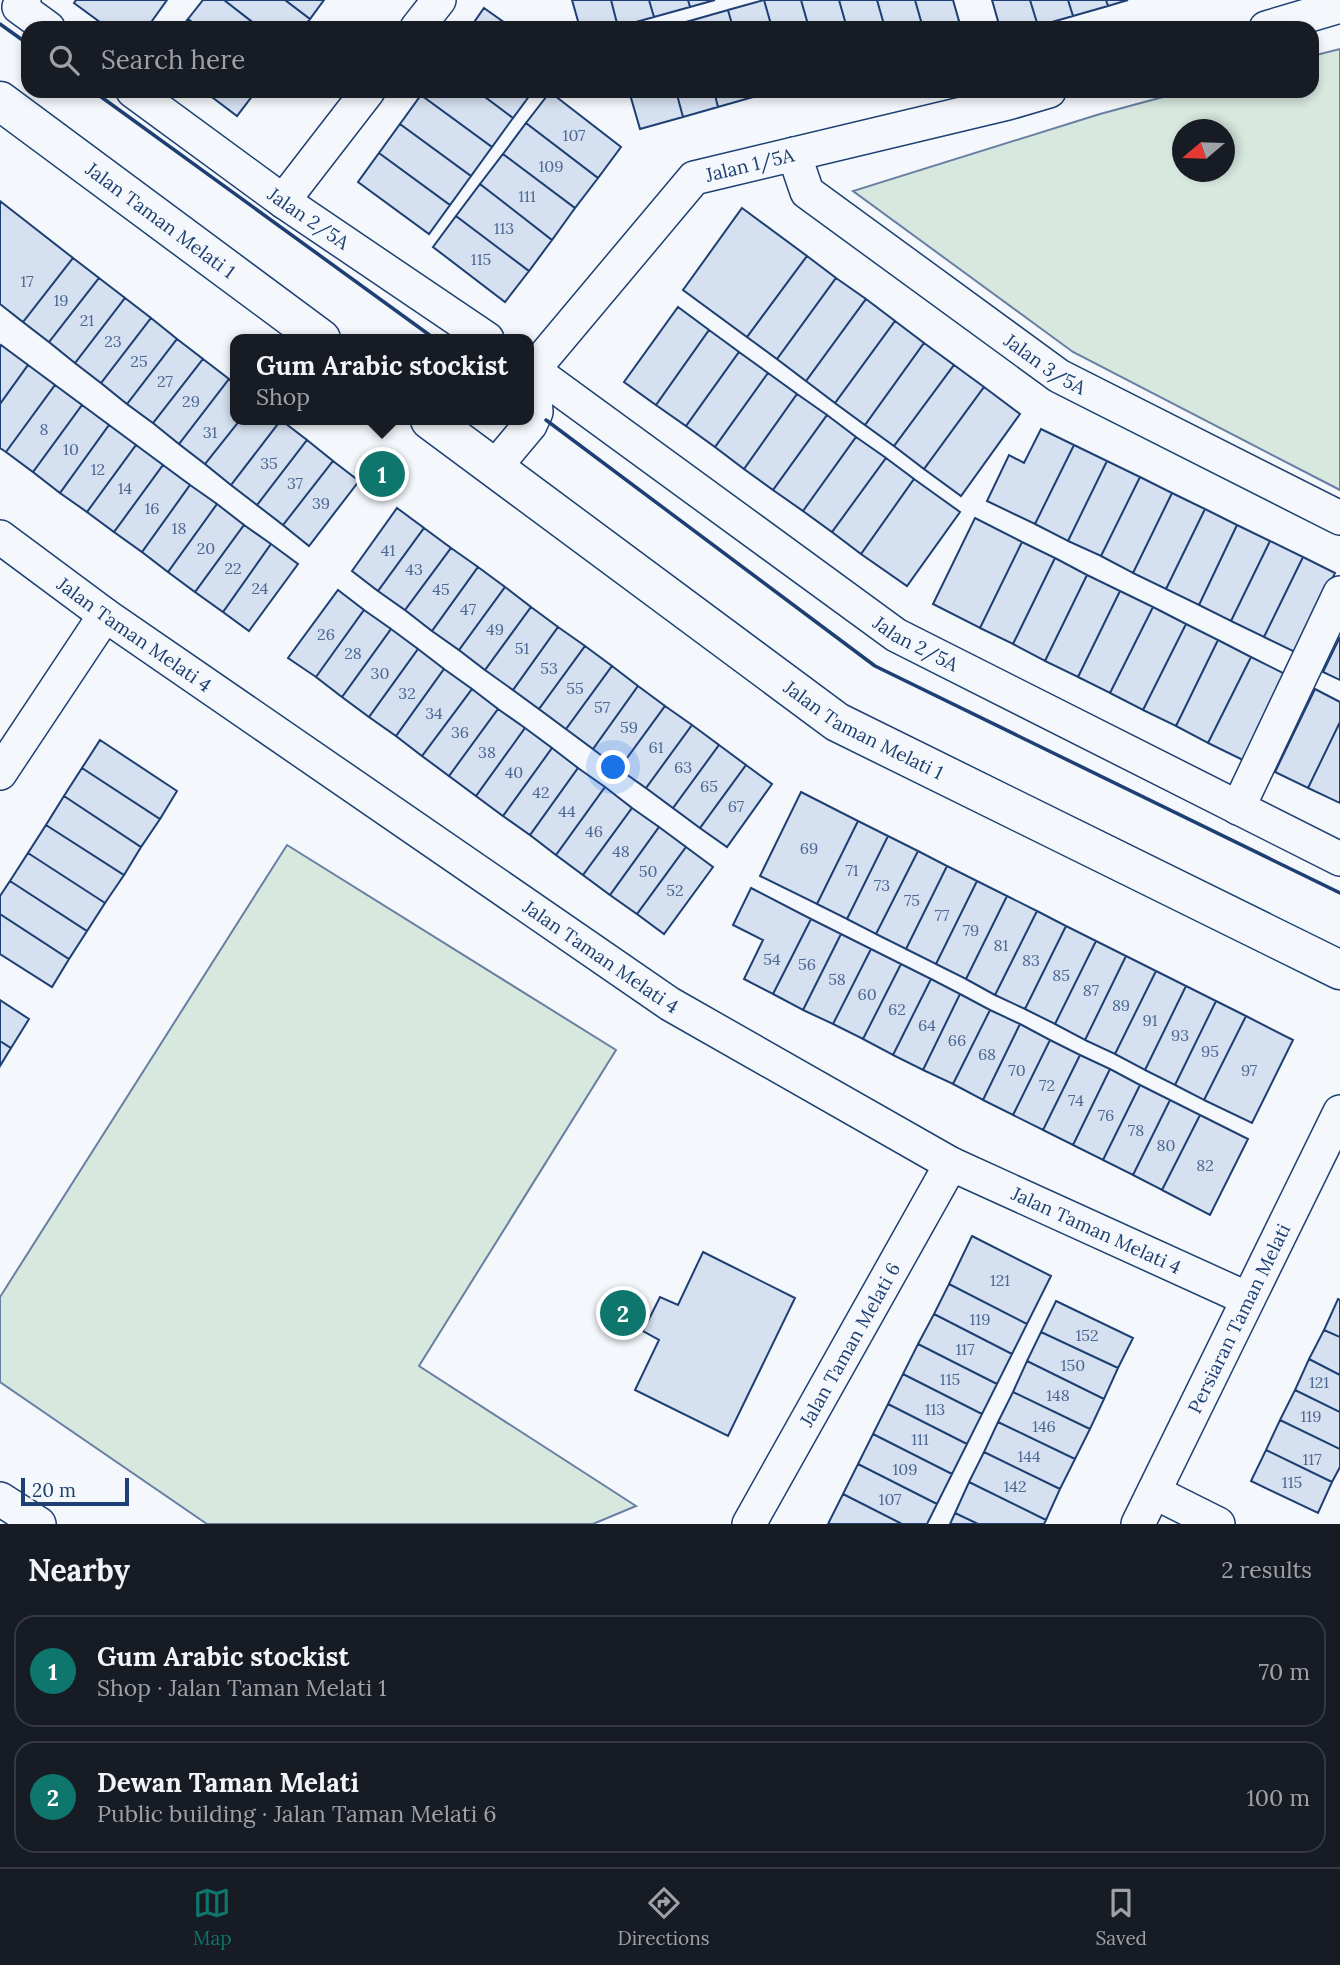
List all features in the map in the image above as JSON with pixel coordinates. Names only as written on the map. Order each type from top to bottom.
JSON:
[{"type":"street","points":[[24,0],[19,7],[38,21]]},
{"type":"street","points":[[422,21],[439,0]]},
{"type":"street","points":[[1290,21],[1340,6]]},
{"type":"street","name":"Jalan 2/5A","points":[[143,98],[283,201],[480,334]]},
{"type":"street","points":[[283,201],[363,98]]},
{"type":"street","name":"Jalan 1/5A","points":[[534,365],[694,178],[1025,98]]},
{"type":"street","name":"Jalan Taman Melati 1","points":[[0,101],[314,334]]},
{"type":"street","name":"Jalan 3/5A","points":[[794,154],[807,192],[1059,376],[1340,518]]},
{"type":"street","name":"Jalan 2/5A","points":[[534,373],[897,635],[1340,859]]},
{"type":"street","points":[[534,398],[534,416]]},
{"type":"street","name":"Jalan Taman Melati 1","points":[[449,425],[494,468],[837,722],[1340,970]]},
{"type":"street","points":[[494,468],[530,425]]},
{"type":"street","name":"Jalan Taman Melati 4","points":[[0,537],[105,615],[670,1004],[951,1164],[1248,1299]]},
{"type":"street","points":[[1238,808],[1340,593]]},
{"type":"street","points":[[0,773],[105,615]]},
{"type":"street","name":"Persiaran Taman Melati","points":[[1138,1524],[1340,1112]]},
{"type":"street","name":"Jalan Taman Melati 6","points":[[749,1524],[951,1164]]},
{"type":"street","points":[[1154,1492],[1217,1524]]},
{"type":"street","points":[[0,1499],[39,1524]]},
{"type":"shaded area","points":[[1340,49],[1340,490],[1073,352],[853,191],[1159,98],[1319,98],[1319,54]]},
{"type":"shaded area","points":[[287,845],[616,1050],[419,1366],[636,1506],[593,1524],[207,1524],[0,1382],[0,1297]]},
{"type":"building","points":[[76,0],[167,0],[152,21],[98,21],[74,3]]},
{"type":"building","points":[[203,0],[224,0],[251,21],[191,21],[188,19]]},
{"type":"building","points":[[224,0],[285,0],[310,19],[308,21],[251,21]]},
{"type":"building","points":[[285,0],[324,0],[310,19]]},
{"type":"building","points":[[572,0],[611,0],[616,21],[578,21]]},
{"type":"building","points":[[611,0],[649,0],[654,17],[640,21],[616,21]]},
{"type":"building","points":[[649,0],[688,0],[690,7],[654,17]]},
{"type":"building","points":[[688,0],[715,0],[690,7]]},
{"type":"building","points":[[764,0],[770,21],[731,21],[728,10]]},
{"type":"building","points":[[764,0],[801,0],[807,21],[770,21]]},
{"type":"building","points":[[801,0],[839,0],[845,21],[807,21]]},
{"type":"building","points":[[839,0],[877,0],[883,21],[845,21]]},
{"type":"building","points":[[877,0],[915,0],[921,21],[883,21]]},
{"type":"building","points":[[915,0],[953,0],[959,21],[921,21]]},
{"type":"building","points":[[992,0],[1030,0],[1036,21],[998,21]]},
{"type":"building","points":[[1030,0],[1068,0],[1073,16],[1056,21],[1036,21]]},
{"type":"building","points":[[1068,0],[1106,0],[1108,6],[1073,16]]},
{"type":"building","points":[[1106,0],[1128,0],[1108,6]]},
{"type":"building","points":[[484,8],[502,21],[475,21]]},
{"type":"building","points":[[728,10],[731,21],[693,21]]},
{"type":"building","points":[[213,98],[251,98],[237,116]]},
{"type":"building","points":[[419,98],[425,98],[492,147],[471,176],[400,124]]},
{"type":"building","points":[[425,98],[486,98],[513,118],[492,147]]},
{"type":"building","points":[[486,98],[528,98],[513,118]]},
{"type":"building","points":[[545,98],[558,98],[621,147],[598,178],[526,123]]},
{"type":"building","points":[[631,98],[678,98],[683,117],[640,129]]},
{"type":"building","points":[[678,98],[716,98],[718,107],[683,117]]},
{"type":"building","points":[[716,98],[750,98],[718,107]]},
{"type":"building","points":[[526,123],[598,178],[575,208],[503,154]]},
{"type":"building","points":[[400,124],[471,176],[450,205],[379,153]]},
{"type":"building","points":[[379,153],[450,205],[429,234],[358,182]]},
{"type":"building","points":[[503,154],[575,208],[552,240],[480,184]]},
{"type":"building","points":[[480,184],[552,240],[529,271],[456,216]]},
{"type":"building","points":[[0,201],[73,258],[23,322],[0,304]]},
{"type":"building","points":[[742,208],[807,256],[747,337],[683,290]]},
{"type":"building","points":[[456,216],[529,271],[505,302],[433,247]]},
{"type":"building","points":[[807,256],[836,278],[777,359],[747,337]]},
{"type":"building","points":[[73,258],[99,278],[49,342],[23,322]]},
{"type":"building","points":[[99,278],[125,298],[75,363],[49,342]]},
{"type":"building","points":[[836,278],[866,299],[806,381],[777,359]]},
{"type":"building","points":[[125,298],[151,318],[101,383],[75,363]]},
{"type":"building","points":[[866,299],[895,321],[835,403],[806,381]]},
{"type":"building","points":[[678,307],[709,330],[656,405],[624,382]]},
{"type":"building","points":[[151,318],[177,339],[127,404],[101,383]]},
{"type":"building","points":[[895,321],[924,343],[865,425],[835,403]]},
{"type":"building","points":[[709,330],[739,352],[686,426],[656,405]]},
{"type":"building","points":[[177,339],[203,359],[153,423],[127,404]]},
{"type":"building","points":[[924,343],[954,365],[894,446],[865,425]]},
{"type":"building","points":[[1,345],[28,365],[0,404],[0,347]]},
{"type":"building","points":[[739,352],[768,373],[715,447],[686,426]]},
{"type":"building","points":[[203,359],[229,379],[179,444],[153,423]]},
{"type":"building","points":[[28,365],[55,385],[6,452],[0,448],[0,404]]},
{"type":"building","points":[[954,365],[984,387],[924,469],[894,446]]},
{"type":"building","points":[[768,373],[797,394],[744,469],[715,447]]},
{"type":"building","points":[[229,379],[230,425],[236,425],[205,464],[179,444]]},
{"type":"building","points":[[55,385],[82,405],[33,472],[6,452]]},
{"type":"building","points":[[984,387],[1020,414],[961,496],[924,469]]},
{"type":"building","points":[[797,394],[827,415],[773,490],[744,469]]},
{"type":"building","points":[[82,405],[109,425],[60,493],[33,472]]},
{"type":"building","points":[[827,415],[856,437],[803,511],[773,490]]},
{"type":"building","points":[[109,425],[136,445],[87,512],[60,493]]},
{"type":"building","points":[[236,425],[277,425],[231,485],[205,464]]},
{"type":"building","points":[[277,425],[288,425],[307,440],[257,505],[231,485]]},
{"type":"building","points":[[1041,429],[1074,445],[1035,524],[987,501],[1009,455],[1024,463]]},
{"type":"building","points":[[856,437],[886,458],[832,532],[803,511]]},
{"type":"building","points":[[307,440],[333,461],[283,525],[257,505]]},
{"type":"building","points":[[136,445],[163,465],[114,532],[87,512]]},
{"type":"building","points":[[1074,445],[1107,461],[1068,541],[1035,524]]},
{"type":"building","points":[[886,458],[914,479],[861,554],[832,532]]},
{"type":"building","points":[[333,461],[359,481],[309,546],[283,525]]},
{"type":"building","points":[[1107,461],[1140,477],[1101,556],[1068,541]]},
{"type":"building","points":[[163,465],[190,485],[142,552],[114,532]]},
{"type":"building","points":[[1140,477],[1172,493],[1133,573],[1101,556]]},
{"type":"building","points":[[914,479],[960,512],[907,586],[861,554]]},
{"type":"building","points":[[190,485],[217,504],[168,572],[142,552]]},
{"type":"building","points":[[1172,493],[1205,509],[1166,589],[1133,573]]},
{"type":"building","points":[[217,504],[244,525],[195,592],[168,572]]},
{"type":"building","points":[[397,508],[424,528],[378,591],[352,571]]},
{"type":"building","points":[[1205,509],[1237,525],[1199,605],[1166,589]]},
{"type":"building","points":[[975,518],[1022,542],[980,628],[933,604]]},
{"type":"building","points":[[244,525],[271,544],[223,612],[195,592]]},
{"type":"building","points":[[1237,525],[1270,541],[1231,621],[1199,605]]},
{"type":"building","points":[[424,528],[451,548],[405,610],[378,591]]},
{"type":"building","points":[[1270,541],[1303,557],[1264,637],[1231,621]]},
{"type":"building","points":[[1022,542],[1055,558],[1013,644],[980,628]]},
{"type":"building","points":[[271,544],[298,564],[249,631],[223,612]]},
{"type":"building","points":[[451,548],[478,567],[432,631],[405,610]]},
{"type":"building","points":[[1303,557],[1335,573],[1297,653],[1264,637]]},
{"type":"building","points":[[1055,558],[1087,575],[1045,661],[1013,644]]},
{"type":"building","points":[[478,567],[505,587],[459,650],[432,631]]},
{"type":"building","points":[[1087,575],[1120,591],[1078,677],[1045,661]]},
{"type":"building","points":[[505,587],[531,607],[485,670],[459,650]]},
{"type":"building","points":[[338,590],[364,610],[316,677],[288,658]]},
{"type":"building","points":[[1120,591],[1153,607],[1110,693],[1078,677]]},
{"type":"building","points":[[531,607],[558,627],[513,690],[485,670]]},
{"type":"building","points":[[1153,607],[1186,624],[1143,710],[1110,693]]},
{"type":"building","points":[[364,610],[391,629],[342,697],[316,677]]},
{"type":"building","points":[[1186,624],[1218,640],[1176,726],[1143,710]]},
{"type":"building","points":[[558,627],[585,646],[539,709],[513,690]]},
{"type":"building","points":[[391,629],[418,649],[369,717],[342,697]]},
{"type":"building","points":[[1340,637],[1340,680],[1323,672]]},
{"type":"building","points":[[1218,640],[1251,657],[1208,743],[1176,726]]},
{"type":"building","points":[[585,646],[612,666],[566,729],[539,709]]},
{"type":"building","points":[[418,649],[444,669],[396,736],[369,717]]},
{"type":"building","points":[[1251,657],[1291,677],[1249,763],[1208,743]]},
{"type":"building","points":[[612,666],[638,686],[593,749],[566,729]]},
{"type":"building","points":[[444,669],[472,689],[422,756],[396,736]]},
{"type":"building","points":[[638,686],[665,706],[619,769],[593,749]]},
{"type":"building","points":[[472,689],[498,709],[449,776],[422,756]]},
{"type":"building","points":[[1315,689],[1340,702],[1340,722],[1308,788],[1275,772]]},
{"type":"building","points":[[665,706],[692,725],[646,788],[619,769]]},
{"type":"building","points":[[498,709],[525,728],[476,796],[449,776]]},
{"type":"building","points":[[1340,722],[1340,803],[1308,788]]},
{"type":"building","points":[[692,725],[719,745],[673,808],[646,788]]},
{"type":"building","points":[[525,728],[552,748],[503,816],[476,796]]},
{"type":"building","points":[[100,740],[177,791],[160,819],[82,768]]},
{"type":"building","points":[[719,745],[746,765],[700,828],[673,808]]},
{"type":"building","points":[[552,748],[578,768],[530,835],[503,816]]},
{"type":"building","points":[[746,765],[772,784],[727,847],[700,828]]},
{"type":"building","points":[[82,768],[160,819],[141,847],[64,796]]},
{"type":"building","points":[[578,768],[605,787],[556,855],[530,835]]},
{"type":"building","points":[[605,787],[632,808],[583,875],[556,855]]},
{"type":"building","points":[[801,792],[858,821],[817,904],[760,876]]},
{"type":"building","points":[[64,796],[141,847],[124,875],[46,825]]},
{"type":"building","points":[[632,808],[659,827],[610,895],[583,875]]},
{"type":"building","points":[[858,821],[888,836],[847,919],[817,904]]},
{"type":"building","points":[[46,825],[124,875],[105,903],[28,853]]},
{"type":"building","points":[[659,827],[686,847],[637,914],[610,895]]},
{"type":"building","points":[[888,836],[918,851],[876,934],[847,919]]},
{"type":"building","points":[[686,847],[713,867],[664,934],[637,914]]},
{"type":"building","points":[[918,851],[947,866],[906,949],[876,934]]},
{"type":"building","points":[[28,853],[105,903],[87,931],[10,881]]},
{"type":"building","points":[[947,866],[977,881],[936,964],[906,949]]},
{"type":"building","points":[[10,881],[87,931],[69,959],[0,914],[0,896]]},
{"type":"building","points":[[977,881],[1007,896],[966,979],[936,964]]},
{"type":"building","points":[[751,888],[811,919],[773,994],[744,979],[763,940],[733,925]]},
{"type":"building","points":[[1007,896],[1037,911],[995,995],[966,979]]},
{"type":"building","points":[[1037,911],[1066,926],[1025,1009],[995,995]]},
{"type":"building","points":[[0,914],[69,959],[52,987],[0,954]]},
{"type":"building","points":[[811,919],[841,934],[803,1010],[773,994]]},
{"type":"building","points":[[1066,926],[1096,941],[1055,1024],[1025,1009]]},
{"type":"building","points":[[841,934],[871,949],[833,1024],[803,1010]]},
{"type":"building","points":[[1096,941],[1126,956],[1085,1040],[1055,1024]]},
{"type":"building","points":[[871,949],[901,964],[863,1039],[833,1024]]},
{"type":"building","points":[[1126,956],[1156,971],[1115,1054],[1085,1040]]},
{"type":"building","points":[[901,964],[931,979],[893,1055],[863,1039]]},
{"type":"building","points":[[1156,971],[1186,986],[1145,1070],[1115,1054]]},
{"type":"building","points":[[931,979],[960,994],[923,1070],[893,1055]]},
{"type":"building","points":[[1186,986],[1216,1001],[1175,1085],[1145,1070]]},
{"type":"building","points":[[960,994],[990,1010],[953,1084],[923,1070]]},
{"type":"building","points":[[0,1000],[29,1019],[11,1048],[0,1041]]},
{"type":"building","points":[[1216,1001],[1246,1016],[1204,1100],[1175,1085]]},
{"type":"building","points":[[990,1010],[1020,1024],[983,1100],[953,1084]]},
{"type":"building","points":[[1246,1016],[1293,1040],[1252,1123],[1204,1100]]},
{"type":"building","points":[[1020,1024],[1050,1040],[1013,1115],[983,1100]]},
{"type":"building","points":[[1050,1040],[1080,1055],[1043,1130],[1013,1115]]},
{"type":"building","points":[[0,1041],[11,1048],[0,1066]]},
{"type":"building","points":[[1080,1055],[1110,1069],[1073,1145],[1043,1130]]},
{"type":"building","points":[[1110,1069],[1140,1085],[1103,1160],[1073,1145]]},
{"type":"building","points":[[1140,1085],[1170,1100],[1133,1175],[1103,1160]]},
{"type":"building","points":[[1170,1100],[1200,1115],[1162,1190],[1133,1175]]},
{"type":"building","points":[[1200,1115],[1248,1139],[1210,1215],[1162,1190]]},
{"type":"building","points":[[972,1236],[1051,1276],[1027,1324],[949,1284]]},
{"type":"building","points":[[703,1252],[795,1298],[728,1436],[635,1390],[659,1340],[643,1331],[660,1297],[678,1305]]},
{"type":"building","points":[[949,1284],[1027,1324],[1012,1354],[934,1314]]},
{"type":"building","points":[[1338,1299],[1340,1300],[1340,1337],[1324,1330]]},
{"type":"building","points":[[1056,1301],[1133,1338],[1118,1368],[1041,1332]]},
{"type":"building","points":[[934,1314],[1012,1354],[997,1384],[918,1344]]},
{"type":"building","points":[[1324,1330],[1340,1337],[1340,1375],[1309,1359]]},
{"type":"building","points":[[1041,1332],[1118,1368],[1104,1399],[1027,1361]]},
{"type":"building","points":[[918,1344],[997,1384],[982,1414],[903,1374]]},
{"type":"building","points":[[1309,1359],[1340,1375],[1340,1412],[1295,1390]]},
{"type":"building","points":[[1027,1361],[1104,1399],[1090,1429],[1013,1392]]},
{"type":"building","points":[[903,1374],[982,1414],[967,1444],[888,1404]]},
{"type":"building","points":[[1295,1390],[1340,1412],[1340,1449],[1280,1420]]},
{"type":"building","points":[[1013,1392],[1090,1429],[1075,1459],[998,1422]]},
{"type":"building","points":[[888,1404],[967,1444],[952,1474],[873,1434]]},
{"type":"building","points":[[1280,1420],[1340,1449],[1340,1467],[1332,1482],[1266,1450]]},
{"type":"building","points":[[998,1422],[1075,1459],[1060,1489],[984,1452]]},
{"type":"building","points":[[873,1434],[952,1474],[937,1504],[858,1464]]},
{"type":"building","points":[[1266,1450],[1332,1482],[1318,1513],[1251,1481]]},
{"type":"building","points":[[984,1452],[1060,1489],[1046,1520],[969,1482]]},
{"type":"building","points":[[858,1464],[937,1504],[927,1524],[902,1524],[843,1494]]},
{"type":"building","points":[[969,1482],[1046,1520],[1044,1524],[978,1524],[955,1513]]},
{"type":"building","points":[[843,1494],[902,1524],[828,1524]]},
{"type":"building","points":[[955,1513],[978,1524],[950,1524]]},
{"type":"wall","points":[[0,24],[21,39]]},
{"type":"wall","points":[[103,98],[428,334]]},
{"type":"wall","points":[[546,420],[875,666],[1340,893]]},
{"type":"place","name":"Gum Arabic stockist","points":[[382,474]]},
{"type":"place","name":"Dewan Taman Melati","points":[[623,1313]]}]
